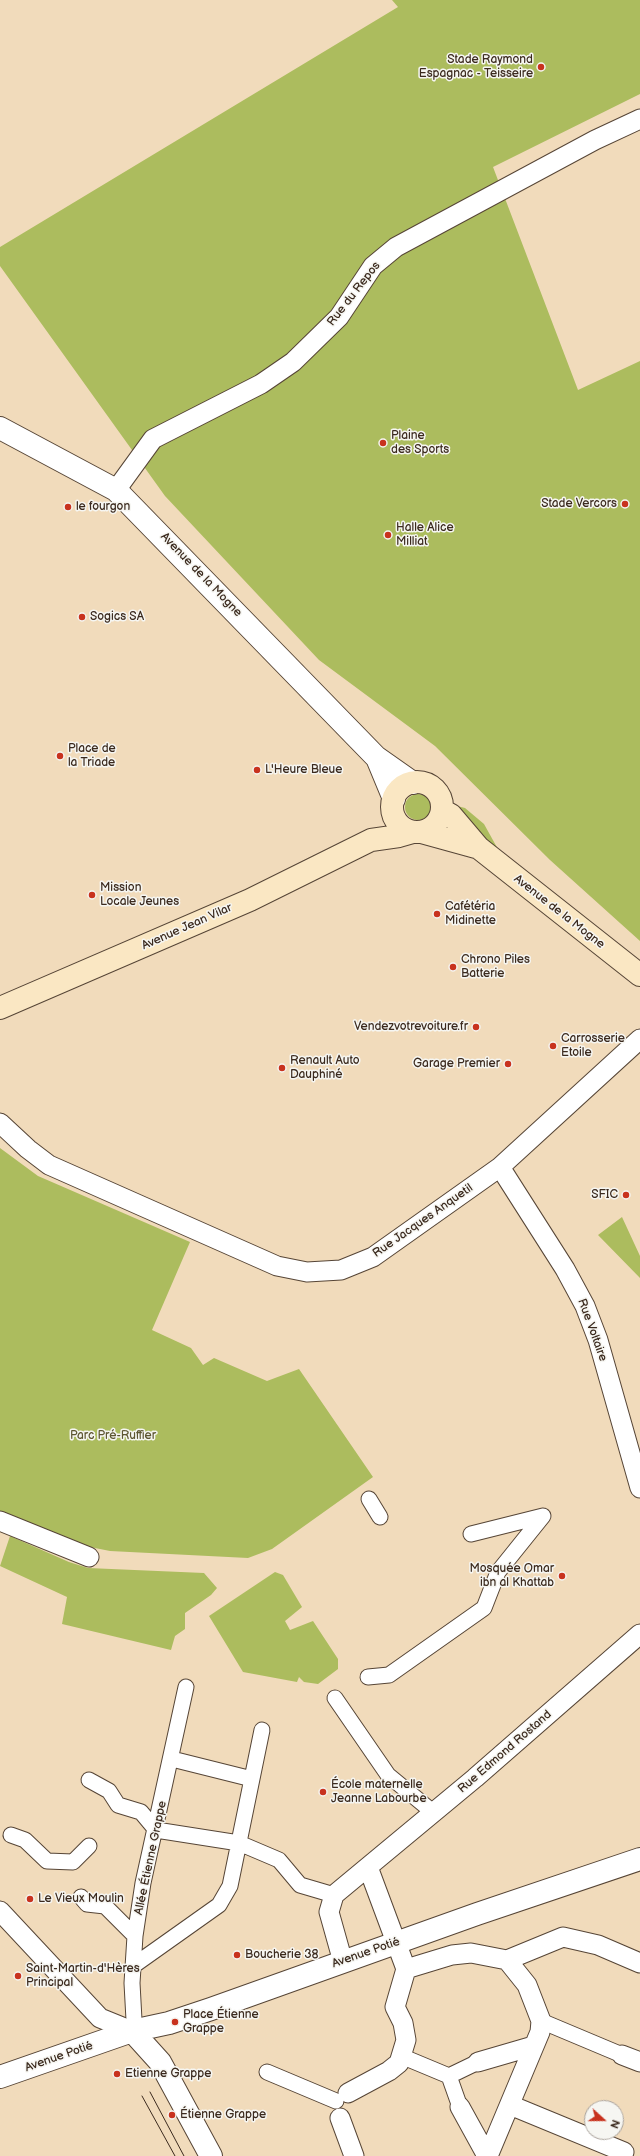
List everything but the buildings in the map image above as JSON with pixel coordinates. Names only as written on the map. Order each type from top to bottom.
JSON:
[{"type":"main road","points":[[413,783],[428,785],[435,790],[439,796],[442,810],[435,824],[417,832],[371,840],[405,786],[413,783]]},
{"type":"main road","points":[[394,802],[393,812],[400,825],[417,832]]},
{"type":"main road","name":"Avenue de la Mogne","points":[[442,810],[451,815],[479,848],[640,975]]},
{"type":"main road","name":"Avenue de la Mogne","points":[[417,832],[479,848]]},
{"type":"main road","name":"Avenue Jean Vilar","points":[[0,1008],[250,900],[371,840]]},
{"type":"street","name":"Rue du Repos","points":[[116,490],[153,439],[261,384],[293,362],[339,317],[357,288],[374,266],[396,247],[595,140],[640,119]]},
{"type":"street","name":"Avenue de la Mogne","points":[[0,428],[116,490],[376,757],[413,783]]},
{"type":"street","name":"Avenue de la Mogne","points":[[376,757],[394,802]]},
{"type":"street","name":"Rue Jacques Anquetil","points":[[0,1123],[49,1165],[277,1266],[307,1272],[341,1270],[373,1257],[500,1167],[640,1039]]},
{"type":"street","name":"Rue Voltaire","points":[[500,1167],[565,1269],[585,1306],[598,1340],[640,1488]]},
{"type":"street","points":[[368,1499],[380,1517]]},
{"type":"street","points":[[368,1677],[389,1676],[484,1608],[498,1572],[543,1516],[471,1534]]},
{"type":"street","points":[[0,1521],[89,1557]]},
{"type":"street","name":"Rue Edmond Rostand","points":[[334,1895],[434,1813],[640,1634]]},
{"type":"street","name":"Allée Étienne Grappe","points":[[132,2031],[134,2020],[133,1966],[135,1936],[143,1883],[172,1759],[186,1687]]},
{"type":"street","points":[[335,1698],[388,1775],[434,1813]]},
{"type":"street","points":[[133,1966],[219,1905],[230,1886],[262,1730]]},
{"type":"street","points":[[172,1759],[252,1779]]},
{"type":"street","points":[[89,1780],[109,1791],[118,1805],[141,1812],[156,1830],[239,1844],[280,1860],[300,1885],[334,1895],[329,1912],[342,1962]]},
{"type":"street","points":[[11,1835],[24,1840],[47,1861],[73,1862],[89,1846]]},
{"type":"street","name":"Avenue Potié","points":[[0,2077],[132,2031],[169,2023],[211,2009],[395,1943],[640,1859]]},
{"type":"street","points":[[342,2104],[399,2063],[406,2040],[403,2022],[395,2007],[406,1970],[368,1868]]},
{"type":"street","points":[[81,1897],[87,1904],[104,1906],[135,1936]]},
{"type":"street","points":[[0,1911],[100,2018],[132,2031],[160,2062],[210,2156]]},
{"type":"street","points":[[406,1970],[452,1955],[471,1953],[507,1960],[563,1937],[598,1945],[640,1963]]},
{"type":"street","points":[[488,2156],[540,2032],[541,2021],[527,1985],[507,1960]]},
{"type":"street","points":[[541,2021],[640,2062]]},
{"type":"street","points":[[449,2076],[478,2062],[533,2046]]},
{"type":"street","points":[[401,2056],[449,2076],[460,2107],[488,2156]]},
{"type":"street","points":[[267,2072],[342,2104]]},
{"type":"street","points":[[342,2104],[354,2156]]},
{"type":"street","points":[[510,2105],[624,2152]]},
{"type":"green space","name":"Plaine des Sports","points":[[392,0],[640,0],[640,94],[493,167],[578,390],[640,361],[640,941],[550,860],[435,746],[319,660],[165,496],[0,266],[0,247],[398,7]]},
{"type":"green space","points":[[418,794],[427,798],[431,807],[427,816],[418,820],[409,816],[405,807],[409,798]]},
{"type":"green space","points":[[457,806],[465,808],[484,824],[499,851],[472,833]]},
{"type":"green space","name":"Parc Pré-Ruffier","points":[[0,1148],[38,1176],[190,1242],[152,1330],[191,1348],[203,1365],[214,1358],[267,1381],[299,1369],[373,1477],[272,1549],[248,1558],[110,1551],[65,1542],[0,1516]]},
{"type":"green space","points":[[622,1217],[640,1256],[640,1278],[598,1235]]},
{"type":"green space","points":[[10,1536],[69,1562],[88,1568],[204,1573],[217,1588],[211,1595],[185,1613],[185,1629],[175,1636],[171,1650],[62,1624],[67,1597],[0,1566]]},
{"type":"green space","points":[[275,1572],[283,1575],[302,1607],[285,1621],[290,1630],[313,1621],[338,1659],[338,1669],[318,1684],[304,1682],[299,1677],[297,1682],[243,1672],[209,1616]]},
{"type":"tram line","points":[[150,2092],[184,2156]]},
{"type":"tram line","points":[[142,2096],[175,2156]]},
{"type":"place","name":"Stade Raymond Espagnac - Teisseire","points":[[541,67]]},
{"type":"place","name":"Plaine des Sports","points":[[383,443]]},
{"type":"place","name":"Stade Vercors","points":[[625,504]]},
{"type":"place","name":"le fourgon","points":[[68,507]]},
{"type":"place","name":"Halle Alice Milliat","points":[[388,535]]},
{"type":"place","name":"Sogics SA","points":[[82,617]]},
{"type":"place","name":"Place de la Triade","points":[[60,756]]},
{"type":"place","name":"L'Heure Bleue","points":[[257,770]]},
{"type":"place","name":"Mission Locale Jeunes","points":[[92,895]]},
{"type":"place","name":"Cafétéria Midinette","points":[[437,914]]},
{"type":"place","name":"Chrono Piles Batterie","points":[[453,967]]},
{"type":"place","name":"Vendezvotrevoiture.fr","points":[[476,1027]]},
{"type":"place","name":"Carrosserie Etoile","points":[[553,1046]]},
{"type":"place","name":"Garage Premier","points":[[508,1064]]},
{"type":"place","name":"Renault Auto Dauphiné","points":[[282,1068]]},
{"type":"place","name":"SFIC","points":[[626,1195]]},
{"type":"place","name":"Mosquée Omar ibn al Khattab","points":[[562,1576]]},
{"type":"place","name":"École maternelle Jeanne Labourbe","points":[[323,1792]]},
{"type":"place","name":"Le Vieux Moulin","points":[[30,1899]]},
{"type":"place","name":"Boucherie 38","points":[[237,1955]]},
{"type":"place","name":"Saint-Martin-d'Hères Principal","points":[[18,1976]]},
{"type":"place","name":"Place Étienne Grappe","points":[[175,2022]]},
{"type":"place","name":"Etienne Grappe","points":[[117,2074]]},
{"type":"place","name":"Étienne Grappe","points":[[172,2115]]}]
